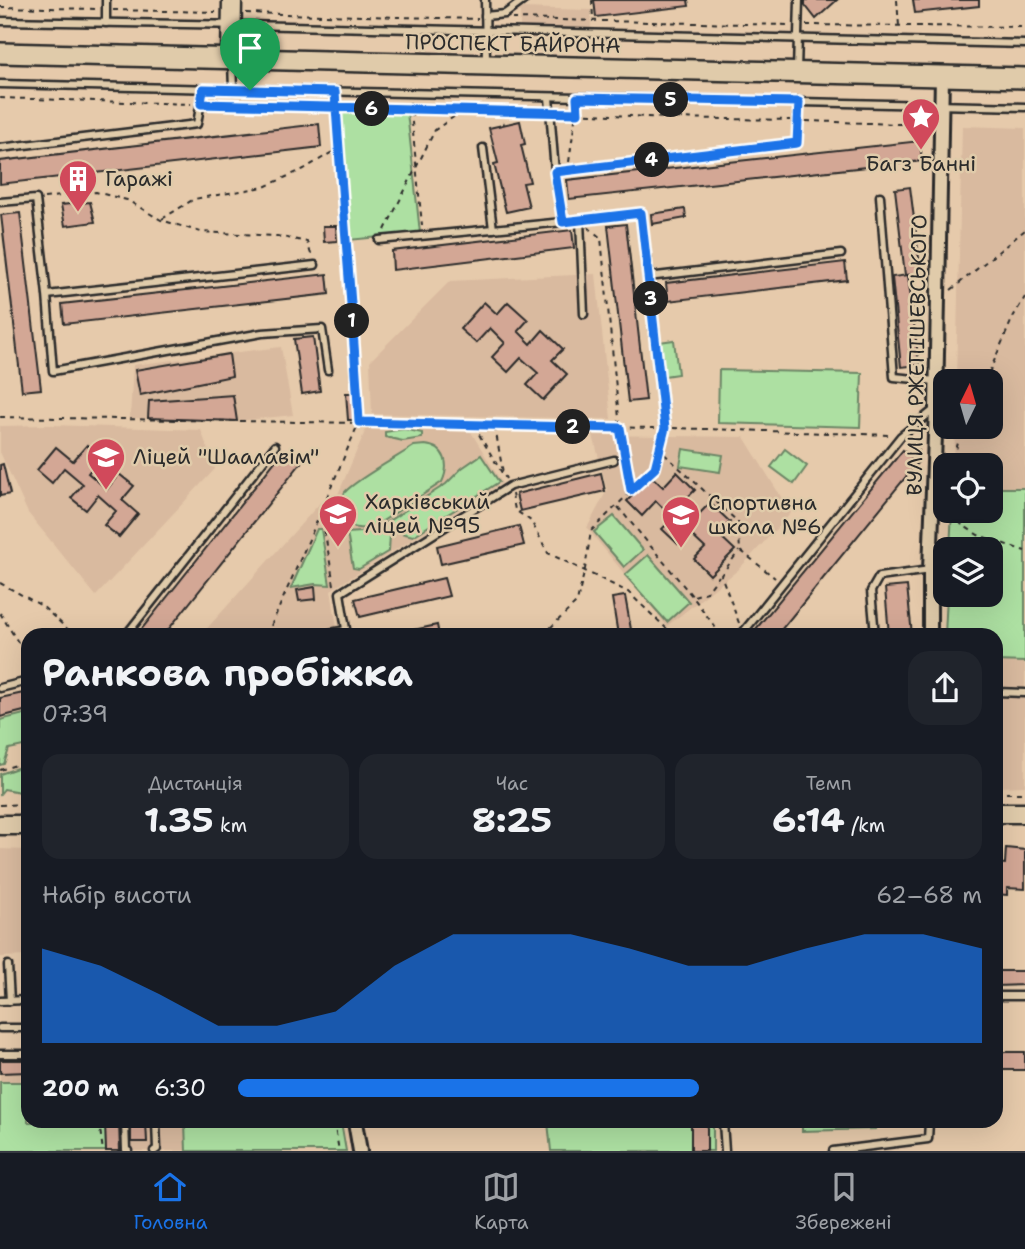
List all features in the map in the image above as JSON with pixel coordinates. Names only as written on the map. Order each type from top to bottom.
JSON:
[{"type":"main road","name":"ПРОСПЕКТ БАЙРОНА","points":[[0,53],[1025,78]]},
{"type":"street","points":[[231,59],[235,12]]},
{"type":"street","name":"ВУЛИЦЯ РЖЕПІШЕВСЬКОГО","points":[[936,369],[942,76]]},
{"type":"street","name":"ВУЛИЦЯ РЖЕПІШЕВСЬКОГО","points":[[930,628],[933,490]]},
{"type":"street","points":[[1003,813],[1025,813]]},
{"type":"street","points":[[0,825],[21,825]]},
{"type":"street","points":[[356,1128],[360,1151]]},
{"type":"lane","points":[[106,0],[106,23]]},
{"type":"lane","points":[[485,0],[486,66]]},
{"type":"lane","points":[[485,17],[505,14],[524,0]]},
{"type":"lane","points":[[797,72],[799,0]]},
{"type":"lane","points":[[0,21],[106,23],[235,12],[485,31],[1025,44]]},
{"type":"lane","points":[[231,59],[233,90]]},
{"type":"lane","points":[[0,84],[1025,107]]},
{"type":"lane","points":[[0,148],[197,124],[203,89]]},
{"type":"lane","points":[[549,97],[555,172],[563,222]]},
{"type":"lane","points":[[555,172],[797,143],[799,102]]},
{"type":"lane","points":[[483,148],[493,229]]},
{"type":"lane","points":[[880,196],[894,377],[933,382]]},
{"type":"lane","points":[[0,202],[36,198],[53,371],[262,334],[322,328],[328,370]]},
{"type":"lane","points":[[379,240],[641,213],[665,428]]},
{"type":"lane","points":[[580,220],[584,314]]},
{"type":"lane","points":[[648,277],[841,254]]},
{"type":"lane","points":[[47,295],[315,265]]},
{"type":"lane","points":[[747,628],[901,436],[933,410]]},
{"type":"lane","points":[[132,628],[275,446]]},
{"type":"lane","points":[[345,628],[340,593],[510,486],[614,460]]},
{"type":"lane","points":[[874,628],[871,591],[879,577],[930,570]]},
{"type":"lane","points":[[0,688],[21,683]]},
{"type":"lane","points":[[1003,692],[1025,693]]},
{"type":"lane","points":[[8,965],[10,1000]]},
{"type":"lane","points":[[1003,996],[1025,996]]},
{"type":"lane","points":[[0,1001],[21,1000]]},
{"type":"lane","points":[[0,1027],[21,1028]]},
{"type":"lane","points":[[0,1054],[21,1054]]},
{"type":"lane","points":[[125,1128],[128,1151]]},
{"type":"lane","points":[[154,1151],[157,1149],[156,1128]]},
{"type":"lane","points":[[723,1128],[725,1151]]},
{"type":"lane","points":[[833,1151],[928,1139],[929,1128]]},
{"type":"path","points":[[592,0],[593,21]]},
{"type":"path","points":[[897,0],[899,27]]},
{"type":"path","points":[[235,12],[485,17]]},
{"type":"path","points":[[512,19],[1025,27]]},
{"type":"path","points":[[260,34],[260,46]]},
{"type":"path","points":[[270,628],[359,422],[335,92]]},
{"type":"path","points":[[410,94],[424,236]]},
{"type":"path","points":[[0,98],[934,125]]},
{"type":"path","points":[[568,170],[578,113],[577,98]]},
{"type":"path","points":[[379,240],[435,130],[463,111]]},
{"type":"path","points":[[501,111],[504,125]]},
{"type":"path","points":[[161,220],[194,199],[264,187],[304,169],[339,148]]},
{"type":"path","points":[[36,198],[96,192],[128,200],[161,220],[201,232],[277,236],[307,242],[315,265]]},
{"type":"path","points":[[580,220],[601,238],[620,428],[631,490]]},
{"type":"path","points":[[945,296],[1025,230]]},
{"type":"path","points":[[991,369],[1013,317],[1025,297]]},
{"type":"path","points":[[0,417],[665,428],[901,436],[933,463]]},
{"type":"path","points":[[474,425],[503,474]]},
{"type":"path","points":[[550,628],[577,602],[591,531],[655,468],[665,428]]},
{"type":"path","points":[[660,450],[738,522],[740,550],[707,592],[693,597]]},
{"type":"path","points":[[617,506],[716,628]]},
{"type":"path","points":[[321,511],[334,586],[339,588],[340,593]]},
{"type":"path","points":[[531,521],[548,553],[628,592],[666,628]]},
{"type":"path","points":[[961,523],[978,535],[1025,551]]},
{"type":"path","points":[[740,550],[782,584]]},
{"type":"path","points":[[721,575],[740,628]]},
{"type":"path","points":[[0,583],[42,606],[66,628]]},
{"type":"path","points":[[0,613],[21,649]]},
{"type":"path","points":[[0,770],[21,763]]},
{"type":"path","points":[[1003,793],[1025,793]]},
{"type":"path","points":[[0,805],[21,805]]},
{"type":"path","points":[[100,1128],[103,1151]]},
{"type":"path","points":[[335,1128],[339,1151]]},
{"type":"shaded area","points":[[520,8],[591,10],[591,32],[520,29]]},
{"type":"shaded area","points":[[962,126],[1025,128],[1025,488],[1003,488],[1003,453],[954,453],[955,439],[1003,439],[1003,369],[956,369]]},
{"type":"shaded area","points":[[596,274],[611,419],[372,414],[370,361],[450,281]]},
{"type":"shaded area","points":[[281,347],[293,415],[237,421],[130,418],[133,365]]},
{"type":"shaded area","name":"Ліцей \"Шаалавім\"","points":[[0,426],[201,430],[215,469],[96,596],[28,513],[0,452]]},
{"type":"shaded area","name":"Харківський ліцей №95","points":[[366,429],[471,432],[502,483],[331,590],[337,628],[207,628],[321,502],[333,506]]},
{"type":"shaded area","name":"Спортивна школа №6","points":[[593,435],[744,437],[791,513],[738,570],[667,626],[587,528],[607,490]]},
{"type":"shaded area","points":[[1003,661],[1025,662],[1025,786],[1003,787]]},
{"type":"shaded area","points":[[0,849],[21,850],[21,956],[0,957]]},
{"type":"shaded area","points":[[21,1056],[21,1082],[0,1082],[0,1057]]},
{"type":"shaded area","points":[[106,1128],[185,1128],[186,1151],[109,1151]]},
{"type":"green space","points":[[341,112],[407,112],[420,233],[349,240]]},
{"type":"green space","points":[[674,340],[678,374],[664,376],[659,342]]},
{"type":"green space","points":[[719,370],[862,373],[860,427],[718,423]]},
{"type":"green space","points":[[404,429],[422,433],[422,438],[403,441],[385,437],[385,432]]},
{"type":"green space","points":[[425,445],[442,453],[446,469],[442,482],[372,528],[355,528],[345,522],[340,515],[340,505],[343,495],[350,487],[414,446]]},
{"type":"green space","points":[[683,449],[723,455],[720,472],[680,466]]},
{"type":"green space","points":[[785,449],[807,466],[794,484],[771,467]]},
{"type":"green space","points":[[481,455],[499,482],[413,536],[397,532],[390,535],[389,551],[359,569],[353,568],[347,533],[373,531],[446,484],[462,468]]},
{"type":"green space","points":[[1003,488],[1025,488],[1025,662],[1003,661],[1003,628],[945,628],[946,607],[1003,607],[1003,537],[951,537],[951,523],[1003,523]]},
{"type":"green space","points":[[614,516],[643,550],[624,567],[594,532]]},
{"type":"green space","points":[[317,529],[321,529],[330,585],[315,584],[291,588]]},
{"type":"green space","points":[[648,555],[689,602],[667,622],[625,575]]},
{"type":"green space","points":[[21,715],[21,746],[9,749],[4,764],[0,765],[0,720]]},
{"type":"green space","points":[[20,767],[21,792],[4,789],[0,794],[0,774]]},
{"type":"green space","points":[[0,1082],[21,1082],[21,1128],[106,1128],[109,1151],[0,1151]]},
{"type":"green space","points":[[185,1128],[342,1128],[346,1151],[186,1151]]},
{"type":"green space","points":[[549,1128],[713,1128],[713,1151],[551,1151]]},
{"type":"green space","points":[[802,1128],[875,1128],[875,1129],[802,1131]]},
{"type":"building","points":[[594,0],[688,0],[689,6],[596,17]]},
{"type":"building","points":[[805,0],[837,0],[816,19],[805,5]]},
{"type":"building","points":[[913,0],[979,0],[979,6],[915,13]]},
{"type":"building","points":[[520,121],[525,144],[521,145],[530,182],[523,183],[529,207],[506,212],[494,164],[498,163],[489,128]]},
{"type":"building","points":[[319,124],[321,147],[0,184],[0,161]]},
{"type":"building","points":[[920,141],[922,161],[569,199],[567,180]]},
{"type":"building","points":[[910,187],[921,274],[905,275],[895,189]]},
{"type":"building","name":"Гаражі","points":[[90,202],[95,222],[65,226],[61,205]]},
{"type":"building","points":[[685,209],[686,218],[652,224],[651,214]]},
{"type":"building","points":[[20,213],[41,389],[22,391],[1,215]]},
{"type":"building","points":[[626,224],[646,400],[628,402],[608,226]]},
{"type":"building","points":[[323,226],[336,226],[337,241],[324,242]]},
{"type":"building","points":[[572,230],[574,248],[393,270],[392,251]]},
{"type":"building","points":[[845,262],[847,280],[668,301],[666,283]]},
{"type":"building","points":[[327,274],[329,294],[64,324],[62,304]]},
{"type":"building","points":[[908,275],[919,365],[901,367],[892,277]]},
{"type":"building","points":[[484,302],[497,314],[508,302],[528,320],[518,331],[531,344],[543,330],[563,349],[552,360],[567,374],[543,400],[527,385],[538,373],[521,358],[508,372],[492,357],[505,343],[490,328],[476,343],[460,329]]},
{"type":"building","points":[[313,337],[320,391],[302,394],[294,339]]},
{"type":"building","points":[[229,354],[232,376],[140,395],[135,370]]},
{"type":"building","points":[[346,393],[354,393],[356,420],[348,420]]},
{"type":"building","points":[[233,395],[237,421],[148,418],[149,401]]},
{"type":"building","name":"Ліцей \"Шаалавім\"","points":[[87,445],[101,457],[88,473],[107,489],[119,474],[134,486],[122,500],[138,514],[119,537],[104,525],[116,511],[98,495],[86,510],[71,498],[83,484],[64,468],[52,483],[37,470],[56,447],[73,461]]},
{"type":"building","points":[[284,450],[301,463],[170,628],[143,628]]},
{"type":"building","points":[[903,450],[918,462],[783,628],[757,628]]},
{"type":"building","points":[[3,464],[10,494],[0,496],[0,465]]},
{"type":"building","points":[[677,472],[695,490],[682,503],[696,517],[710,503],[730,522],[718,534],[735,550],[710,575],[694,559],[705,548],[689,533],[678,544],[662,529],[673,518],[656,501],[642,516],[627,501],[651,476],[663,487]]},
{"type":"building","points":[[601,473],[605,491],[520,511],[516,494]]},
{"type":"building","points":[[519,526],[524,545],[441,564],[437,546]]},
{"type":"building","points":[[444,578],[449,596],[360,617],[355,599]]},
{"type":"building","points":[[907,586],[911,628],[888,628],[885,588]]},
{"type":"building","points":[[315,587],[316,599],[299,601],[297,590]]},
{"type":"building","points":[[625,596],[631,628],[617,628],[612,598]]},
{"type":"building","points":[[21,694],[21,712],[0,717],[0,698]]},
{"type":"building","points":[[1006,848],[1025,850],[1025,889],[1007,888],[1007,895],[1003,895]]},
{"type":"building","points":[[1003,971],[1025,971],[1025,985],[1003,986]]},
{"type":"building","points":[[1003,1052],[1025,1052],[1025,1070],[1003,1070]]},
{"type":"building","points":[[0,1060],[21,1060],[21,1072],[0,1073]]},
{"type":"building","points":[[105,1128],[119,1128],[120,1151],[106,1151]]},
{"type":"building","points":[[131,1128],[146,1128],[147,1142],[131,1142]]},
{"type":"building","points":[[691,1128],[707,1128],[707,1151],[691,1151]]},
{"type":"place","name":"Багз Банні","points":[[921,151]]},
{"type":"place","name":"Гаражі","points":[[78,213]]},
{"type":"place","name":"Ліцей \"Шаалавім\"","points":[[106,491]]},
{"type":"place","name":"Харківський ліцей №95","points":[[338,548]]},
{"type":"place","name":"Спортивна школа №6","points":[[681,549]]},
{"type":"route","points":[[250,90],[203,89],[201,104],[336,108],[411,110],[578,113],[577,98],[799,102],[797,143],[555,172],[563,222],[641,213],[665,428],[655,468],[631,490],[620,428],[359,422],[350,290],[339,148],[336,108],[335,92],[250,90]]}]
